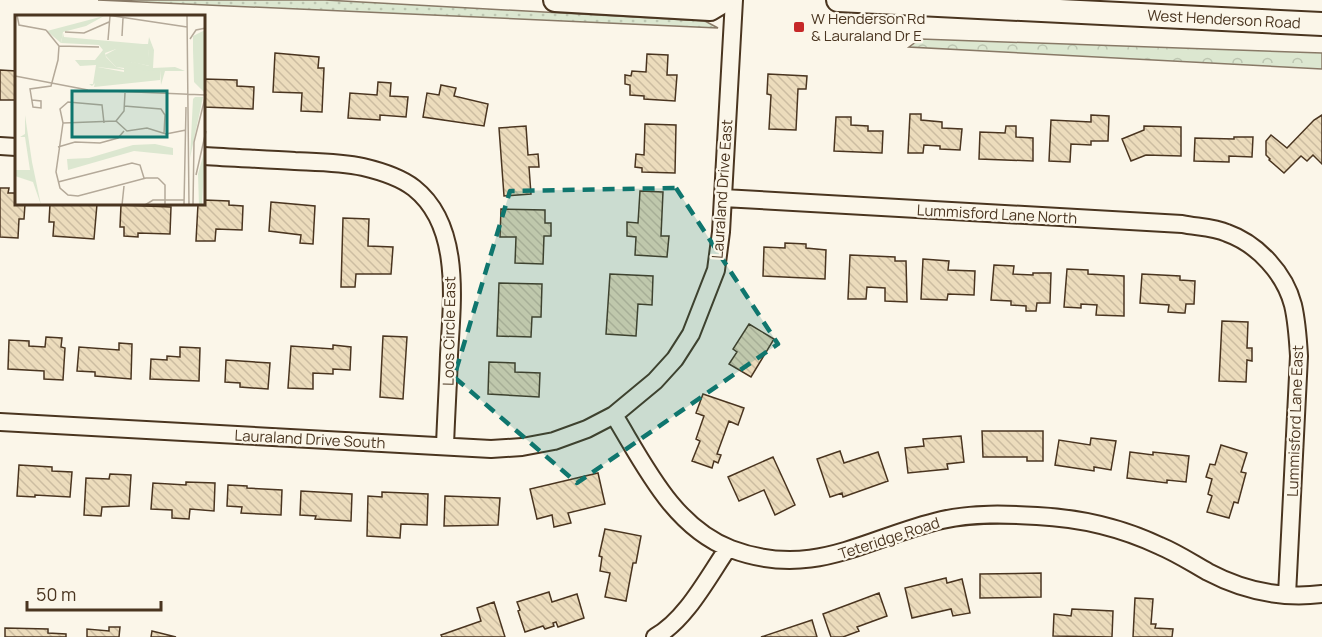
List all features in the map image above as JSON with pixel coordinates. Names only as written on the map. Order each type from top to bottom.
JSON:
[{"type":"main road","points":[[555,0],[710,9],[725,0]]},
{"type":"main road","name":"West Henderson Road","points":[[838,0],[1322,24]]},
{"type":"street","name":"Lauraland Drive East","points":[[614,415],[655,381],[675,359],[691,334],[716,270],[721,232],[734,0]]},
{"type":"street","points":[[0,146],[15,147]]},
{"type":"street","name":"Loos Circle East","points":[[206,156],[363,167],[392,176],[413,188],[428,203],[439,222],[446,243],[451,273],[452,308],[445,447]]},
{"type":"street","name":"Lummisford Lane North","points":[[723,198],[1182,224],[1226,232],[1244,241],[1263,255]]},
{"type":"street","name":"Lummisford Lane East","points":[[1263,255],[1280,277],[1293,303],[1299,356],[1287,595]]},
{"type":"street","name":"Lauraland Drive South","points":[[0,422],[491,449],[522,447],[554,441],[587,429],[614,415]]},
{"type":"street","name":"Teteridge Road","points":[[614,415],[661,491],[694,527],[728,548],[765,559],[811,560],[837,555],[889,536],[944,520],[997,514],[1041,516],[1095,524],[1127,533],[1160,545],[1233,584],[1254,591],[1287,595],[1322,594]]},
{"type":"street","points":[[655,637],[664,632],[681,615],[728,548]]},
{"type":"highlighted area","points":[[676,188],[778,344],[577,483],[454,377],[510,191]]},
{"type":"green space","points":[[98,0],[325,0],[705,21],[718,28]]},
{"type":"green space","points":[[920,39],[1322,53],[1322,69],[909,47]]},
{"type":"building","points":[[275,53],[319,57],[318,68],[324,68],[322,112],[301,111],[302,93],[273,92]]},
{"type":"building","points":[[647,54],[668,55],[667,75],[677,75],[675,101],[644,99],[644,96],[630,95],[630,85],[625,84],[625,75],[631,76],[632,71],[646,72]]},
{"type":"building","points":[[0,70],[15,71],[15,100],[0,100]]},
{"type":"building","points":[[768,74],[807,76],[806,89],[798,89],[796,130],[769,129],[771,95],[767,94]]},
{"type":"building","points":[[206,79],[237,80],[237,86],[254,87],[253,109],[206,107]]},
{"type":"building","points":[[378,82],[391,83],[390,96],[408,97],[406,117],[380,115],[380,120],[348,118],[350,93],[377,95]]},
{"type":"building","points":[[441,85],[456,88],[454,96],[488,104],[484,126],[423,117],[427,93],[439,95]]},
{"type":"building","points":[[910,114],[921,114],[921,120],[942,122],[942,128],[962,129],[960,150],[924,145],[923,153],[908,153]]},
{"type":"building","points":[[1091,115],[1109,116],[1108,141],[1091,141],[1091,145],[1071,144],[1070,162],[1049,161],[1051,120],[1091,122]]},
{"type":"building","points":[[1322,115],[1322,164],[1313,155],[1307,161],[1301,156],[1284,173],[1269,160],[1266,155],[1266,141],[1271,135],[1287,148],[1314,120]]},
{"type":"building","points":[[836,117],[851,117],[851,125],[868,126],[868,131],[883,131],[882,153],[834,151]]},
{"type":"building","points":[[645,124],[676,125],[675,173],[642,172],[642,168],[635,167],[636,154],[644,155]]},
{"type":"building","points":[[526,126],[528,155],[538,154],[539,167],[529,167],[531,194],[504,196],[499,128]]},
{"type":"building","points":[[1006,126],[1016,126],[1016,137],[1033,138],[1033,161],[979,159],[980,132],[1005,133]]},
{"type":"building","points":[[1144,126],[1181,127],[1181,156],[1146,155],[1131,161],[1122,139],[1144,130]]},
{"type":"building","points":[[1234,137],[1253,137],[1252,157],[1229,156],[1229,162],[1194,161],[1195,138],[1234,139]]},
{"type":"building","points":[[0,188],[9,188],[8,193],[15,193],[15,206],[25,206],[24,219],[19,219],[18,238],[0,237]]},
{"type":"building","points":[[640,191],[663,192],[661,236],[669,236],[667,257],[635,255],[636,237],[627,236],[627,222],[638,223]]},
{"type":"building","points":[[206,200],[229,201],[229,205],[243,206],[242,230],[216,229],[215,241],[196,241],[198,206],[206,206]]},
{"type":"building","points":[[271,202],[315,206],[313,244],[300,243],[301,235],[269,231]]},
{"type":"building","points":[[50,206],[97,206],[94,239],[53,236],[54,222],[49,222]]},
{"type":"building","points":[[121,206],[171,207],[170,234],[138,233],[138,237],[124,236],[124,227],[120,227]]},
{"type":"building","points":[[501,209],[545,210],[545,223],[551,223],[551,236],[544,236],[543,264],[515,263],[516,237],[500,237]]},
{"type":"building","points":[[343,218],[369,219],[368,246],[393,247],[391,274],[356,274],[355,287],[341,287]]},
{"type":"building","points":[[785,243],[806,244],[806,248],[826,250],[825,279],[763,276],[764,247],[785,248]]},
{"type":"building","points":[[850,255],[895,257],[895,261],[906,261],[907,302],[885,301],[885,288],[867,287],[866,299],[848,299]]},
{"type":"building","points":[[923,259],[949,261],[948,270],[975,271],[974,295],[948,294],[947,300],[921,299]]},
{"type":"building","points":[[994,265],[1014,266],[1013,274],[1051,273],[1050,303],[1037,303],[1036,311],[1026,311],[1026,306],[1011,305],[1011,301],[991,300]]},
{"type":"building","points":[[1067,269],[1088,270],[1088,274],[1124,276],[1124,316],[1096,315],[1097,305],[1081,304],[1081,308],[1064,307]]},
{"type":"building","points":[[610,274],[653,276],[652,305],[638,304],[636,336],[606,334]]},
{"type":"building","points":[[1142,274],[1180,276],[1180,280],[1195,281],[1194,304],[1186,304],[1185,313],[1182,313],[1168,312],[1169,305],[1140,303]]},
{"type":"building","points":[[499,283],[542,284],[541,317],[532,317],[531,337],[497,336]]},
{"type":"building","points":[[1222,321],[1248,322],[1247,348],[1252,348],[1252,361],[1247,360],[1246,382],[1219,381]]},
{"type":"building","points":[[749,324],[774,339],[751,377],[729,364],[737,352],[733,349]]},
{"type":"building","points":[[383,336],[407,337],[403,399],[380,397]]},
{"type":"building","points":[[46,337],[62,338],[61,347],[65,348],[63,380],[44,379],[44,371],[8,369],[9,340],[29,341],[29,346],[45,347]]},
{"type":"building","points":[[119,343],[132,344],[131,379],[95,376],[95,372],[77,371],[79,347],[119,350]]},
{"type":"building","points":[[333,345],[351,347],[350,370],[333,369],[333,374],[313,373],[313,389],[288,388],[291,346],[333,349]]},
{"type":"building","points":[[180,347],[200,348],[199,381],[150,379],[151,359],[167,360],[167,356],[180,357]]},
{"type":"building","points":[[226,360],[270,363],[268,389],[240,387],[240,383],[225,382]]},
{"type":"building","points":[[489,362],[515,363],[515,372],[540,373],[539,397],[488,394]]},
{"type":"building","points":[[703,394],[744,408],[738,425],[729,421],[717,454],[721,455],[718,463],[714,461],[712,468],[692,461],[700,441],[696,439],[704,416],[696,413]]},
{"type":"building","points":[[982,431],[1043,431],[1043,461],[1027,461],[1027,457],[983,457]]},
{"type":"building","points":[[961,436],[964,462],[947,464],[948,469],[908,473],[905,448],[924,446],[923,439]]},
{"type":"building","points":[[1091,438],[1116,441],[1111,470],[1094,467],[1094,471],[1055,465],[1059,440],[1090,445]]},
{"type":"building","points":[[1221,445],[1247,453],[1241,472],[1246,473],[1238,503],[1234,502],[1229,518],[1207,512],[1212,496],[1208,494],[1212,479],[1206,477],[1210,464],[1215,465]]},
{"type":"building","points":[[840,451],[844,463],[878,452],[888,481],[843,497],[842,493],[830,497],[817,459]]},
{"type":"building","points":[[1130,452],[1189,456],[1186,482],[1167,480],[1167,483],[1127,478]]},
{"type":"building","points":[[773,457],[795,505],[775,515],[764,490],[739,501],[728,477]]},
{"type":"building","points":[[19,465],[52,467],[52,471],[72,472],[70,497],[17,496]]},
{"type":"building","points":[[598,473],[605,504],[568,513],[571,523],[554,527],[552,515],[537,519],[530,489]]},
{"type":"building","points":[[110,474],[131,475],[129,506],[102,507],[101,516],[84,515],[86,478],[109,479]]},
{"type":"building","points":[[186,482],[215,483],[214,511],[190,509],[189,519],[172,518],[172,510],[151,509],[153,483],[186,485]]},
{"type":"building","points":[[228,485],[282,490],[281,515],[241,513],[242,507],[227,506]]},
{"type":"building","points":[[301,491],[352,494],[351,521],[315,519],[316,516],[300,515]]},
{"type":"building","points":[[382,492],[428,494],[427,525],[401,524],[400,538],[367,536],[368,496],[382,497]]},
{"type":"building","points":[[445,496],[500,498],[498,525],[444,526]]},
{"type":"building","points":[[605,529],[641,536],[626,601],[605,597],[610,573],[600,571],[602,557],[599,556]]},
{"type":"building","points":[[1041,573],[1041,597],[980,598],[980,574]]},
{"type":"building","points":[[946,578],[947,583],[962,579],[970,613],[953,616],[951,609],[912,618],[905,588]]},
{"type":"building","points":[[549,592],[552,602],[577,594],[584,618],[558,627],[556,622],[553,623],[554,626],[545,629],[543,626],[525,632],[517,602]]},
{"type":"building","points":[[879,593],[887,616],[857,627],[859,631],[843,637],[831,637],[823,614]]},
{"type":"building","points":[[1135,598],[1153,599],[1151,624],[1156,624],[1155,628],[1173,629],[1172,637],[1133,637]]},
{"type":"building","points":[[494,602],[505,637],[442,637],[441,635],[481,621],[477,608]]},
{"type":"building","points":[[1072,609],[1113,611],[1112,637],[1053,636],[1054,614],[1071,616]]},
{"type":"building","points":[[812,620],[817,637],[761,637]]},
{"type":"building","points":[[109,627],[120,627],[119,637],[87,637],[87,629],[109,631]]},
{"type":"building","points":[[5,628],[48,629],[48,633],[66,634],[66,637],[5,637]]},
{"type":"building","points":[[152,631],[176,637],[151,637]]},
{"type":"place","name":"W Henderson Rd & Lauraland Dr E","points":[[799,27]]}]
